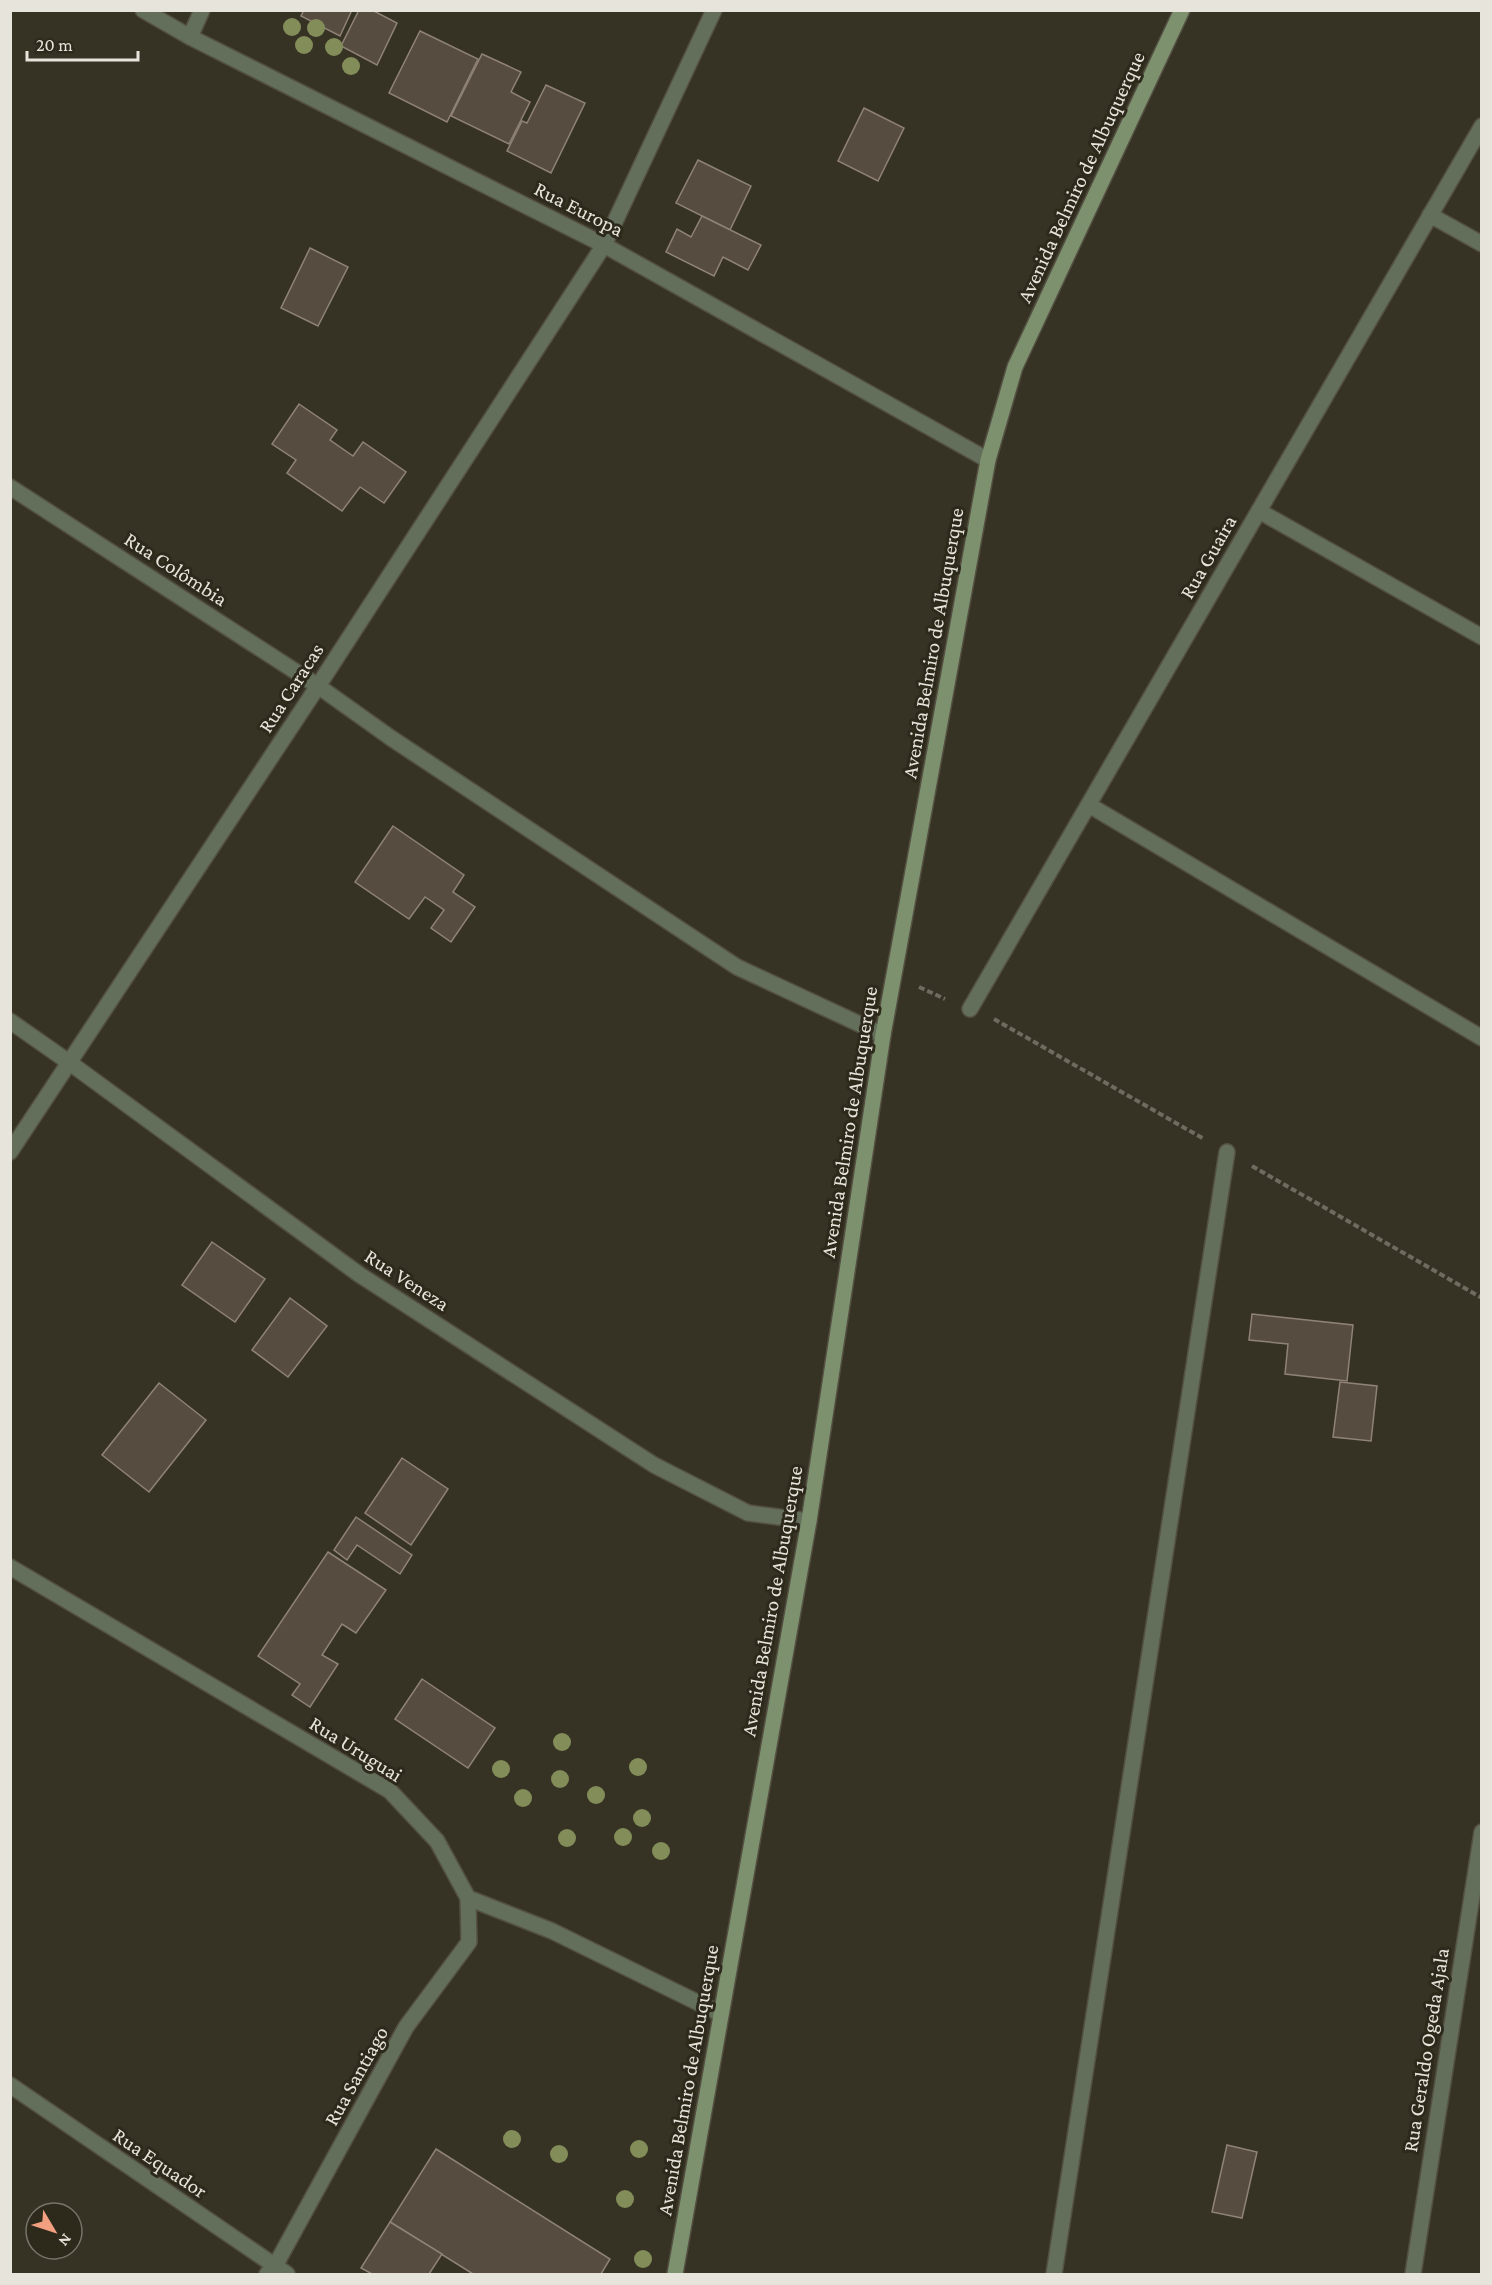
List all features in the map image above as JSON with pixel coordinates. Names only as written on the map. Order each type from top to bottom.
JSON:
[{"type":"main road","name":"Avenida Belmiro de Albuquerque","points":[[675,2274],[809,1521],[882,1035],[988,460],[1015,368],[1182,10]]},
{"type":"street","name":"Rua Europa","points":[[143,10],[190,37],[604,245],[988,460]]},
{"type":"street","points":[[190,37],[202,10]]},
{"type":"street","name":"Rua Caracas","points":[[10,1152],[318,686],[604,245],[714,10]]},
{"type":"street","name":"Rua Guaira","points":[[970,1009],[1482,126]]},
{"type":"street","points":[[1430,215],[1482,244]]},
{"type":"street","name":"Rua Colômbia","points":[[10,488],[318,686],[391,738],[737,967],[882,1035]]},
{"type":"street","points":[[1259,511],[1482,637]]},
{"type":"street","points":[[1089,805],[1482,1038]]},
{"type":"street","name":"Rua Veneza","points":[[10,1022],[70,1063],[360,1275],[654,1465],[748,1513],[809,1521]]},
{"type":"street","points":[[1054,2274],[1227,1152]]},
{"type":"street","name":"Rua Uruguai","points":[[10,1567],[390,1791],[437,1841],[468,1898]]},
{"type":"street","name":"Rua Geraldo Ogeda Ajala","points":[[1413,2274],[1482,1832]]},
{"type":"street","points":[[468,1898],[552,1931],[721,2014]]},
{"type":"street","name":"Rua Santiago","points":[[276,2272],[406,2027],[469,1942],[468,1898]]},
{"type":"street","name":"Rua Equador","points":[[10,2085],[276,2272]]},
{"type":"path","points":[[894,976],[995,1020],[1482,1298]]},
{"type":"building","points":[[304,10],[352,10],[340,36],[301,16]]},
{"type":"building","points":[[359,10],[372,10],[397,23],[377,65],[341,46]]},
{"type":"building","points":[[420,31],[478,59],[447,122],[389,93]]},
{"type":"building","points":[[482,54],[521,72],[511,92],[530,102],[509,144],[451,116]]},
{"type":"building","points":[[546,85],[585,103],[551,173],[507,151],[522,121],[527,123]]},
{"type":"building","points":[[864,108],[904,128],[878,181],[838,161]]},
{"type":"building","points":[[698,160],[751,186],[730,230],[676,203]]},
{"type":"building","points":[[702,216],[761,245],[748,270],[723,257],[714,276],[666,252],[677,229],[691,237]]},
{"type":"building","points":[[310,248],[348,267],[318,326],[281,308]]},
{"type":"building","points":[[299,404],[337,430],[330,440],[353,456],[363,442],[406,472],[384,503],[360,487],[342,511],[287,473],[296,460],[272,444]]},
{"type":"building","points":[[393,826],[464,875],[453,892],[475,907],[451,942],[431,928],[444,910],[425,897],[409,919],[355,882]]},
{"type":"building","points":[[212,1242],[265,1279],[235,1322],[182,1285]]},
{"type":"building","points":[[290,1298],[327,1326],[288,1377],[252,1350]]},
{"type":"building","points":[[1252,1314],[1353,1325],[1347,1381],[1285,1374],[1288,1344],[1249,1340]]},
{"type":"building","points":[[1340,1382],[1377,1386],[1371,1441],[1333,1437]]},
{"type":"building","points":[[159,1383],[206,1420],[149,1492],[102,1455]]},
{"type":"building","points":[[402,1458],[448,1489],[411,1545],[365,1513]]},
{"type":"building","points":[[356,1517],[412,1555],[400,1574],[357,1545],[347,1560],[334,1550]]},
{"type":"building","points":[[328,1552],[386,1590],[356,1633],[342,1624],[322,1655],[338,1664],[310,1707],[292,1695],[300,1684],[258,1656]]},
{"type":"building","points":[[422,1679],[495,1728],[468,1768],[395,1719]]},
{"type":"building","points":[[1227,2145],[1257,2152],[1242,2218],[1212,2212]]},
{"type":"building","points":[[436,2149],[610,2259],[601,2274],[473,2274],[390,2222]]},
{"type":"building","points":[[390,2222],[442,2254],[429,2274],[372,2274],[361,2268]]}]
